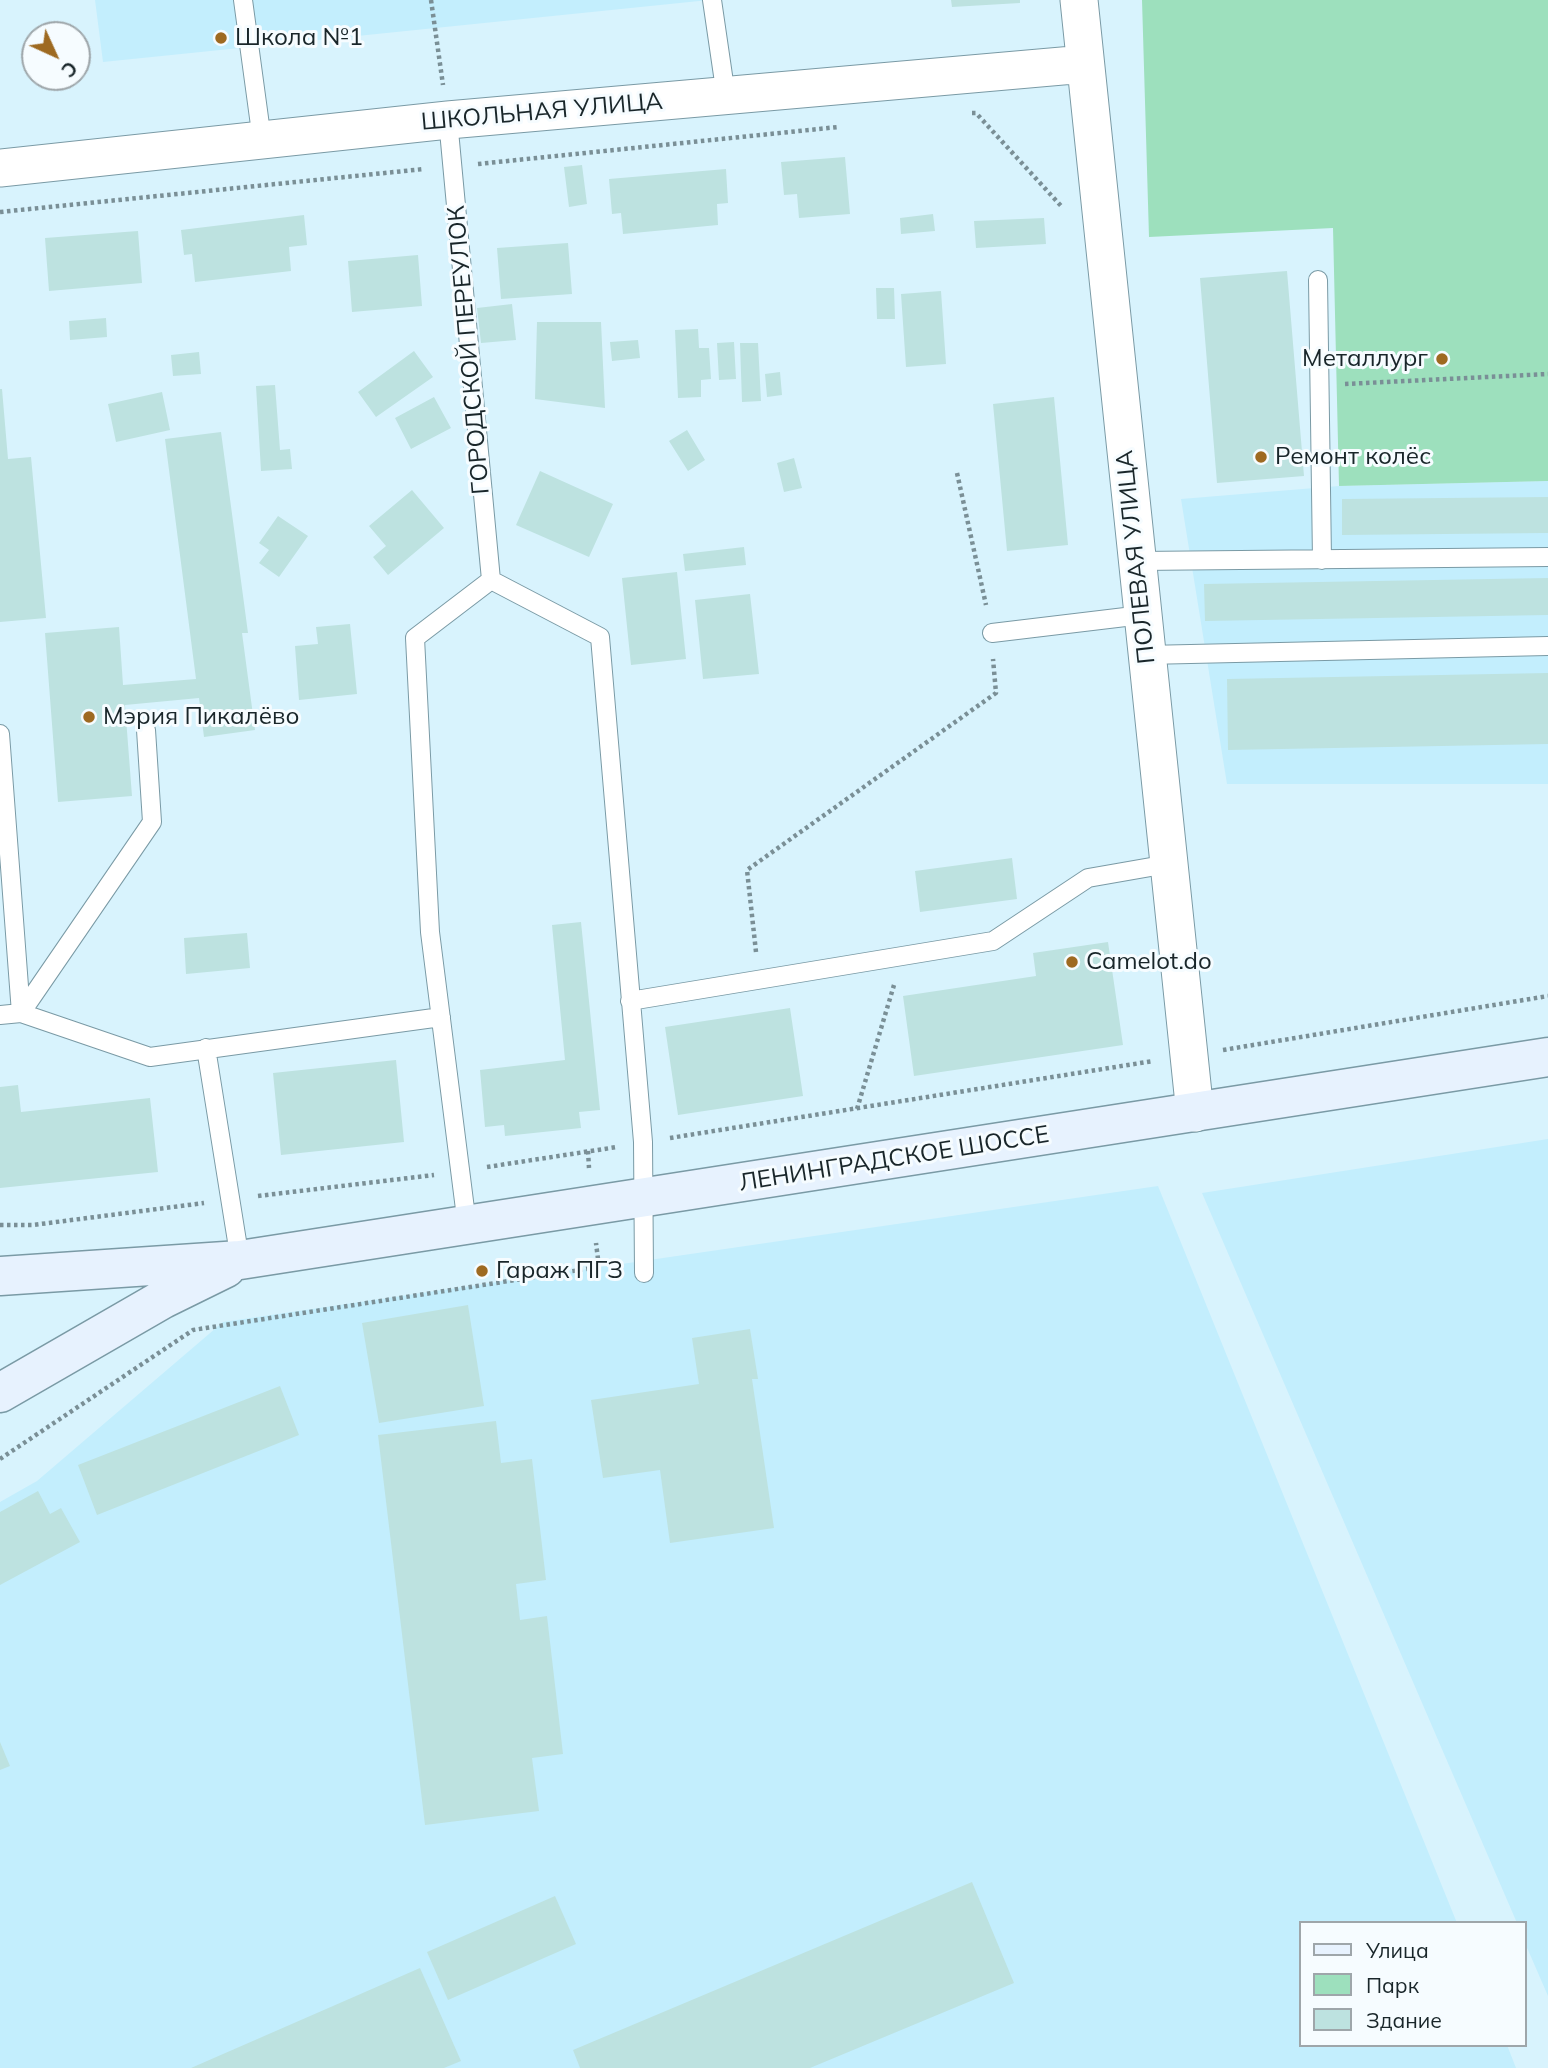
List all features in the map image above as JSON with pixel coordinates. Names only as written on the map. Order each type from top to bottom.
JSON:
[{"type":"main road","name":"ЛЕНИНГРАДСКОЕ ШОССЕ","points":[[240,1261],[1548,1057]]},
{"type":"main road","points":[[0,1276],[240,1261]]},
{"type":"main road","points":[[0,1393],[163,1299],[240,1261]]},
{"type":"street","name":"ПОЛЕВАЯ УЛИЦА","points":[[1079,0],[1195,1113]]},
{"type":"street","name":"ШКОЛЬНАЯ УЛИЦА","points":[[0,168],[448,120],[1085,64]]},
{"type":"lane","points":[[243,0],[262,140]]},
{"type":"lane","points":[[712,0],[726,96]]},
{"type":"lane","name":"ГОРОДСКОЙ ПЕРЕУЛОК","points":[[448,120],[491,580]]},
{"type":"lane","points":[[1318,280],[1322,560]]},
{"type":"lane","points":[[1138,561],[1548,557]]},
{"type":"lane","points":[[467,1225],[430,932],[415,638],[491,580],[600,637],[643,1142],[644,1273]]},
{"type":"lane","points":[[992,633],[1142,615]]},
{"type":"lane","points":[[1146,655],[1548,646]]},
{"type":"lane","points":[[20,1013],[152,822],[146,730]]},
{"type":"lane","points":[[0,734],[20,1013]]},
{"type":"lane","points":[[630,1001],[993,941],[1088,878],[1168,864]]},
{"type":"lane","points":[[0,1015],[20,1013],[150,1057],[441,1017]]},
{"type":"lane","points":[[206,1048],[240,1261]]},
{"type":"path","points":[[431,0],[448,120]]},
{"type":"path","points":[[962,114],[976,113],[1062,207],[1064,221]]},
{"type":"path","points":[[0,212],[852,125]]},
{"type":"path","points":[[1319,385],[1548,373]]},
{"type":"path","points":[[759,979],[747,870],[996,693],[992,633],[957,473]]},
{"type":"path","points":[[857,1108],[903,955]]},
{"type":"path","points":[[0,1225],[33,1225],[460,1172],[1548,996]]},
{"type":"path","points":[[0,1459],[193,1331],[598,1267]]},
{"type":"shaded area","name":"Школа №1","points":[[95,0],[709,0],[103,62]]},
{"type":"shaded area","points":[[1548,481],[1548,784],[1227,784],[1181,499],[1339,486]]},
{"type":"shaded area","points":[[1548,1139],[1548,1996],[1527,1948],[1527,1921],[1516,1921],[1202,1193]]},
{"type":"shaded area","points":[[1158,1186],[1456,1921],[1300,1921],[1300,2047],[1508,2047],[1516,2068],[0,2068],[0,1502],[37,1481],[223,1322]]},
{"type":"green space","name":"Металлург","points":[[1142,0],[1548,0],[1548,481],[1339,486],[1333,228],[1149,237]]},
{"type":"building","points":[[951,0],[1020,0],[1020,3],[952,7]]},
{"type":"building","points":[[845,157],[850,214],[799,218],[797,194],[784,195],[781,162]]},
{"type":"building","points":[[582,165],[587,204],[569,207],[564,167]]},
{"type":"building","points":[[726,169],[728,203],[717,204],[718,225],[623,234],[621,213],[612,214],[609,179]]},
{"type":"building","points":[[933,214],[935,231],[901,234],[900,218]]},
{"type":"building","points":[[304,215],[307,245],[289,247],[291,271],[195,282],[192,254],[184,255],[181,230]]},
{"type":"building","points":[[1044,218],[1046,244],[976,248],[974,221]]},
{"type":"building","points":[[138,231],[142,283],[49,291],[45,238]]},
{"type":"building","points":[[568,243],[572,294],[501,299],[497,248]]},
{"type":"building","points":[[418,255],[422,306],[352,312],[348,261]]},
{"type":"building","points":[[1287,271],[1304,476],[1217,483],[1200,278]]},
{"type":"building","points":[[876,288],[894,288],[895,319],[877,319]]},
{"type":"building","points":[[941,291],[946,364],[906,367],[901,294]]},
{"type":"building","points":[[512,304],[516,340],[481,343],[477,308]]},
{"type":"building","points":[[106,318],[107,337],[70,340],[69,321]]},
{"type":"building","points":[[537,322],[601,322],[605,408],[535,399]]},
{"type":"building","points":[[698,329],[699,348],[709,348],[711,379],[701,380],[701,397],[678,398],[675,330]]},
{"type":"building","points":[[638,340],[640,358],[612,361],[610,342]]},
{"type":"building","points":[[734,342],[736,379],[719,380],[717,343]]},
{"type":"building","points":[[740,343],[758,343],[761,401],[742,402]]},
{"type":"building","points":[[414,351],[433,377],[376,417],[358,392]]},
{"type":"building","points":[[199,352],[201,374],[173,376],[171,355]]},
{"type":"building","points":[[780,372],[782,395],[767,397],[765,374]]},
{"type":"building","points":[[275,385],[280,450],[290,449],[292,469],[261,471],[256,386]]},
{"type":"building","points":[[0,389],[8,459],[31,457],[46,618],[0,622]]},
{"type":"building","points":[[162,392],[170,430],[116,442],[108,404]]},
{"type":"building","points":[[434,397],[451,428],[411,449],[395,418]]},
{"type":"building","points":[[1054,397],[1068,545],[1007,551],[993,404]]},
{"type":"building","points":[[687,430],[705,460],[688,471],[669,441]]},
{"type":"building","name":"Мэрия Пикалёво","points":[[221,432],[248,633],[242,633],[255,730],[204,737],[199,698],[125,705],[132,796],[58,802],[45,633],[119,627],[123,685],[196,679],[165,439]]},
{"type":"building","points":[[794,458],[802,488],[784,492],[777,463]]},
{"type":"building","points":[[540,471],[613,504],[589,557],[516,525]]},
{"type":"building","points":[[412,490],[444,528],[388,575],[373,557],[386,546],[369,526]]},
{"type":"building","points":[[1548,497],[1548,533],[1342,535],[1342,499]]},
{"type":"building","points":[[278,516],[308,536],[279,577],[259,563],[269,550],[259,543]]},
{"type":"building","points":[[744,547],[746,565],[685,571],[683,554]]},
{"type":"building","points":[[677,572],[686,659],[631,665],[622,578]]},
{"type":"building","points":[[1548,578],[1548,615],[1205,621],[1204,584]]},
{"type":"building","points":[[750,594],[759,674],[703,679],[695,600]]},
{"type":"building","points":[[350,624],[357,694],[299,700],[295,646],[318,644],[316,627]]},
{"type":"building","points":[[1548,673],[1548,744],[1228,750],[1227,679]]},
{"type":"building","points":[[1012,858],[1017,899],[920,912],[915,871]]},
{"type":"building","points":[[581,922],[600,1110],[579,1112],[581,1128],[505,1136],[504,1125],[485,1127],[480,1070],[565,1060],[552,925]]},
{"type":"building","points":[[247,933],[250,968],[186,974],[184,938]]},
{"type":"building","points":[[1108,942],[1123,1045],[914,1076],[903,996],[1036,976],[1033,953]]},
{"type":"building","points":[[790,1008],[803,1096],[678,1115],[665,1027]]},
{"type":"building","points":[[396,1060],[404,1142],[281,1155],[273,1073]]},
{"type":"building","points":[[18,1085],[21,1112],[150,1098],[158,1172],[0,1188],[0,1087]]},
{"type":"building","points":[[468,1305],[484,1406],[379,1423],[362,1323]]},
{"type":"building","points":[[750,1329],[758,1379],[752,1379],[774,1528],[670,1543],[660,1470],[603,1478],[591,1400],[699,1384],[692,1338]]},
{"type":"building","points":[[280,1386],[299,1435],[97,1515],[78,1465]]},
{"type":"building","points":[[496,1421],[501,1463],[532,1459],[546,1580],[516,1584],[520,1620],[547,1616],[563,1754],[532,1758],[539,1811],[425,1825],[378,1435]]},
{"type":"building","points":[[38,1491],[50,1514],[61,1508],[80,1542],[0,1585],[0,1512]]},
{"type":"building","points":[[0,1742],[10,1766],[0,1770]]},
{"type":"building","points":[[972,1882],[1014,1983],[810,2068],[580,2068],[573,2050]]},
{"type":"building","points":[[555,1896],[576,1944],[448,2000],[427,1952]]},
{"type":"building","points":[[420,1968],[461,2061],[444,2068],[191,2068]]},
{"type":"place","name":"Школа №1","points":[[221,38]]},
{"type":"place","name":"Металлург","points":[[1442,359]]},
{"type":"place","name":"Ремонт колёс","points":[[1261,457]]},
{"type":"place","name":"Мэрия Пикалёво","points":[[89,717]]},
{"type":"place","name":"Camelot.do","points":[[1072,962]]},
{"type":"place","name":"Гараж ПГЗ","points":[[482,1271]]}]
